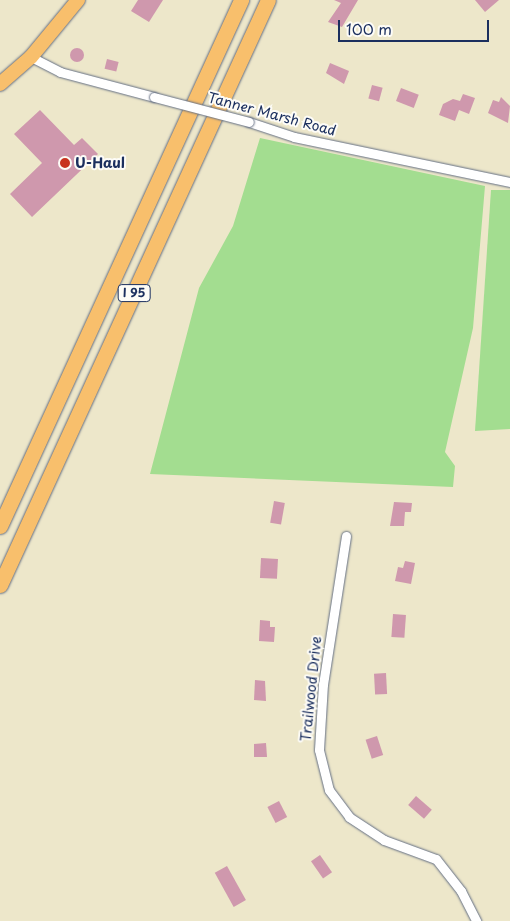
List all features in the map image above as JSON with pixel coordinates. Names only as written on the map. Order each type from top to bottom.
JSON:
[{"type":"highway","points":[[208,73],[237,0]]},
{"type":"highway","name":"I 95","points":[[0,526],[241,0]]},
{"type":"highway","name":"I 95","points":[[0,585],[268,0]]},
{"type":"main road","points":[[0,84],[31,57],[78,0]]},
{"type":"street","name":"Tanner Marsh Road","points":[[31,57],[60,72],[249,122],[294,137],[510,182]]},
{"type":"street","name":"Trailwood Drive","points":[[346,536],[323,684],[319,750],[329,790],[349,817],[384,840],[436,859],[461,890],[476,921]]},
{"type":"green space","points":[[260,138],[485,186],[473,328],[445,452],[455,466],[453,487],[150,474],[199,288],[233,226]]},
{"type":"green space","points":[[491,190],[510,190],[510,429],[475,431]]},
{"type":"building","points":[[138,0],[163,0],[149,22],[131,11]]},
{"type":"building","points":[[334,0],[358,0],[342,27],[328,22],[341,3]]},
{"type":"building","points":[[475,0],[499,0],[485,12]]},
{"type":"building","points":[[74,48],[80,48],[84,55],[80,62],[74,62],[70,58],[70,52]]},
{"type":"building","points":[[107,59],[119,62],[116,72],[105,69]]},
{"type":"building","points":[[330,63],[349,71],[344,84],[326,73]]},
{"type":"building","points":[[372,85],[383,88],[379,101],[368,99]]},
{"type":"building","points":[[401,88],[419,95],[414,108],[396,101]]},
{"type":"building","points":[[463,94],[475,98],[469,114],[459,110],[455,121],[439,115],[443,104],[453,99],[460,101]]},
{"type":"building","points":[[501,97],[510,106],[508,123],[488,113],[493,100],[499,102]]},
{"type":"building","name":"U-Haul","points":[[40,110],[74,145],[82,138],[98,154],[32,217],[10,194],[42,163],[14,134]]},
{"type":"building","points":[[274,501],[285,503],[281,525],[270,523]]},
{"type":"building","points":[[394,502],[412,503],[411,512],[405,512],[404,526],[390,526]]},
{"type":"building","points":[[261,558],[278,559],[277,579],[260,578]]},
{"type":"building","points":[[405,561],[415,563],[411,584],[395,581],[398,567],[403,568]]},
{"type":"building","points":[[393,614],[406,615],[404,638],[391,637]]},
{"type":"building","points":[[260,620],[270,621],[270,627],[275,627],[274,642],[259,641]]},
{"type":"building","points":[[386,673],[387,694],[375,695],[374,674]]},
{"type":"building","points":[[255,680],[265,681],[266,701],[254,700]]},
{"type":"building","points":[[377,736],[383,755],[372,759],[366,740]]},
{"type":"building","points":[[266,743],[267,757],[254,757],[254,744]]},
{"type":"building","points":[[416,796],[432,810],[424,819],[408,805]]},
{"type":"building","points":[[279,801],[287,817],[276,823],[267,807]]},
{"type":"building","points":[[320,855],[332,872],[323,879],[311,861]]},
{"type":"building","points":[[227,866],[246,900],[234,907],[215,873]]},
{"type":"place","name":"U-Haul","points":[[65,163]]}]
